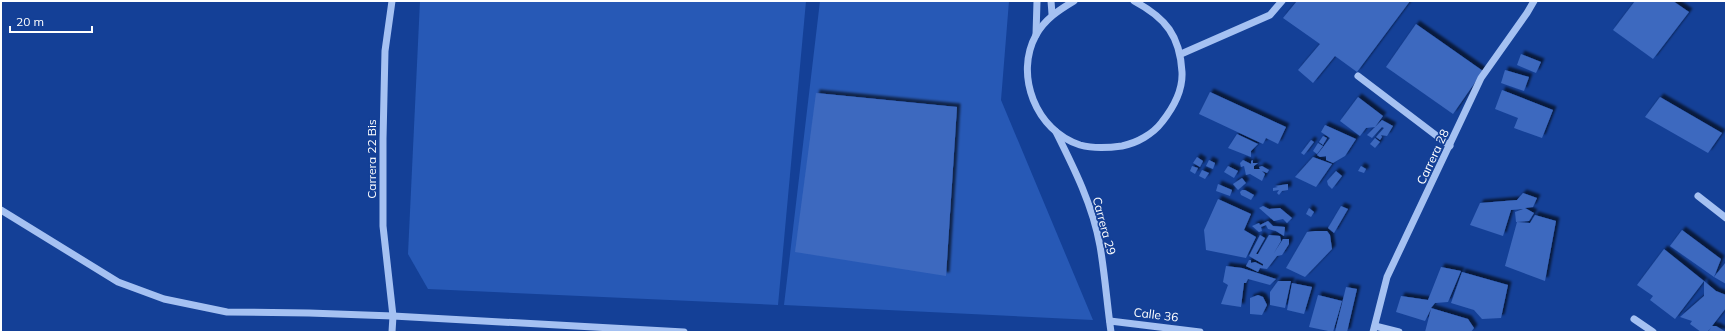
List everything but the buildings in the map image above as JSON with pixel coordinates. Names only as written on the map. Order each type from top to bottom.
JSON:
[{"type":"street","name":"Carrera 22 Bis","points":[[392,1],[385,51],[382,146],[383,226],[393,316],[392,332]]},
{"type":"street","points":[[1037,1],[1036,35],[1028,61],[1028,87],[1038,112],[1056,132],[1079,145],[1106,149],[1133,144],[1156,129],[1174,108],[1182,81],[1181,54],[1170,30],[1152,10],[1134,1]]},
{"type":"street","points":[[1051,1],[1052,14]]},
{"type":"street","points":[[1036,35],[1052,14],[1074,1]]},
{"type":"street","points":[[1181,54],[1270,15],[1282,1]]},
{"type":"street","name":"Carrera 28","points":[[1374,329],[1387,277],[1481,78],[1534,1]]},
{"type":"street","points":[[1358,76],[1450,146]]},
{"type":"street","name":"Carrera 29","points":[[1056,132],[1079,179],[1100,245],[1111,332]]},
{"type":"street","points":[[1698,196],[1726,218]]},
{"type":"street","points":[[1,210],[118,282],[164,299],[226,312],[393,316],[684,332]]},
{"type":"street","points":[[1634,318],[1653,332]]},
{"type":"street","name":"Calle 36","points":[[1110,321],[1200,332]]},
{"type":"street","points":[[1374,329],[1399,332]]},
{"type":"shaded area","points":[[420,1],[806,1],[778,305],[428,289],[408,254]]},
{"type":"shaded area","points":[[820,1],[1009,1],[1001,100],[1093,320],[784,305]]}]
